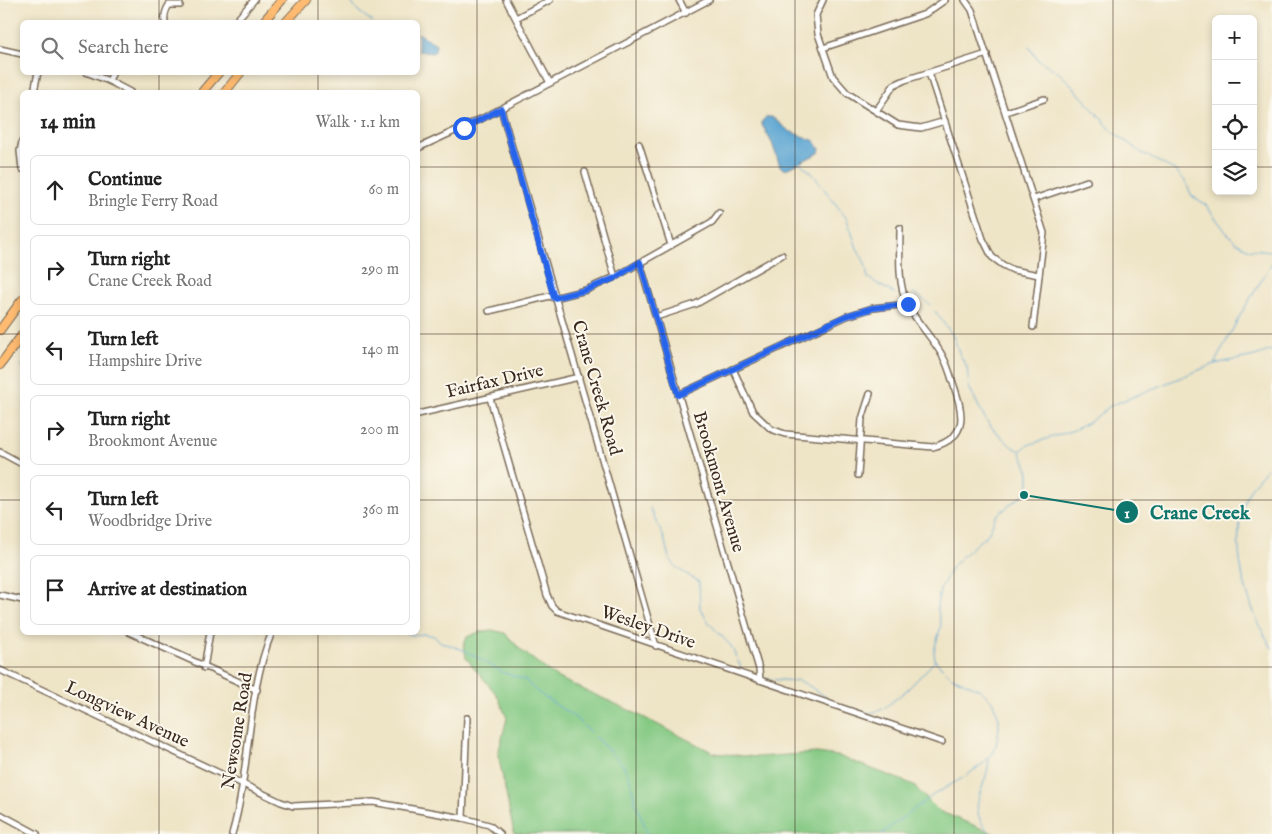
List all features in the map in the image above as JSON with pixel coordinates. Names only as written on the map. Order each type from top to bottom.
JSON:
[{"type":"highway","points":[[265,20],[282,0]]},
{"type":"highway","points":[[288,20],[306,0]]},
{"type":"highway","points":[[204,90],[217,75]]},
{"type":"highway","points":[[226,90],[238,75]]},
{"type":"highway","points":[[0,330],[20,303]]},
{"type":"highway","points":[[0,365],[20,338]]},
{"type":"street","points":[[237,20],[254,0]]},
{"type":"street","points":[[506,0],[550,83]]},
{"type":"street","points":[[516,18],[550,0]]},
{"type":"street","points":[[679,0],[686,13]]},
{"type":"street","points":[[420,147],[501,109],[709,0]]},
{"type":"street","points":[[823,0],[816,15],[818,34],[833,77],[847,93],[898,125],[921,128],[945,121]]},
{"type":"street","points":[[823,48],[925,14],[945,0]]},
{"type":"street","points":[[965,0],[972,10],[987,54],[1044,233],[1033,327]]},
{"type":"street","points":[[165,20],[164,16],[169,5],[180,5]]},
{"type":"street","points":[[0,49],[20,54]]},
{"type":"street","points":[[876,111],[894,85],[987,54]]},
{"type":"street","points":[[929,73],[983,239],[992,257],[1013,270],[1039,275]]},
{"type":"street","points":[[34,90],[37,75]]},
{"type":"street","points":[[94,75],[126,90]]},
{"type":"street","points":[[109,81],[112,75]]},
{"type":"street","points":[[1006,112],[1044,100]]},
{"type":"street","name":"Crane Creek Road","points":[[501,109],[656,646]]},
{"type":"street","points":[[639,144],[671,245]]},
{"type":"street","points":[[585,172],[615,278]]},
{"type":"street","points":[[1034,199],[1087,181]]},
{"type":"street","points":[[489,311],[550,296],[554,298],[586,290],[615,278],[712,222],[719,213]]},
{"type":"street","points":[[733,369],[753,412],[770,430],[785,434],[933,447],[946,443],[954,436],[962,418],[960,404],[942,355],[908,304],[900,278],[900,228]]},
{"type":"street","points":[[656,317],[696,304],[782,255]]},
{"type":"street","name":"Brookmont Avenue","points":[[640,262],[759,669],[760,680]]},
{"type":"street","points":[[678,395],[846,316],[873,308],[908,304]]},
{"type":"street","name":"Fairfax Drive","points":[[420,414],[579,377]]},
{"type":"street","points":[[858,475],[862,419],[870,394]]},
{"type":"street","name":"Wesley Drive","points":[[490,398],[547,594],[556,611],[942,742]]},
{"type":"street","points":[[0,452],[20,463]]},
{"type":"street","points":[[0,594],[20,599]]},
{"type":"street","points":[[135,635],[204,668],[257,690]]},
{"type":"street","points":[[144,639],[145,635]]},
{"type":"street","points":[[204,668],[210,635]]},
{"type":"street","name":"Newsome Road","points":[[232,834],[243,784],[257,690],[271,635]]},
{"type":"street","name":"Longview Avenue","points":[[0,670],[293,806],[374,802],[463,818],[490,825],[500,834]]},
{"type":"street","points":[[463,818],[467,718]]},
{"type":"street","points":[[0,814],[37,834]]},
{"type":"green space","points":[[492,630],[505,633],[522,651],[556,677],[631,711],[714,753],[757,757],[817,753],[838,756],[912,784],[939,811],[995,834],[514,834],[498,754],[507,718],[497,695],[466,658],[464,645],[467,637],[479,632]]},
{"type":"water","points":[[420,34],[436,44],[433,53],[420,51]]},
{"type":"water","points":[[766,117],[772,117],[789,131],[815,141],[820,149],[819,153],[784,170],[780,166],[772,143],[762,125],[762,121]]},
{"type":"waterway","points":[[349,0],[358,11],[370,20]]},
{"type":"waterway","points":[[1029,47],[1037,59],[1058,72],[1069,82],[1113,132],[1142,153],[1176,171],[1185,181],[1192,196],[1205,204],[1236,242],[1249,249],[1272,251]]},
{"type":"waterway","points":[[799,162],[813,174],[847,219],[857,248],[865,263],[868,278],[895,294]]},
{"type":"waterway","points":[[881,834],[933,795],[984,763],[996,745],[999,718],[992,701],[981,690],[952,677],[935,661],[934,651],[941,626],[937,606],[940,590],[952,567],[988,534],[996,516],[1026,492],[1029,483],[1029,472],[1020,451],[1028,445],[1074,430],[1091,421],[1110,406],[1214,364],[1242,312],[1272,263]]},
{"type":"waterway","points":[[913,293],[930,305]]},
{"type":"waterway","points":[[935,311],[953,336],[967,367],[969,387],[982,413],[990,426],[1012,447],[1019,450]]},
{"type":"waterway","points":[[1214,364],[1255,356],[1272,350]]},
{"type":"waterway","points":[[1272,464],[1255,482],[1248,494],[1242,512],[1239,532],[1239,552],[1247,593],[1254,613],[1272,648]]},
{"type":"waterway","points":[[650,508],[664,538],[669,558],[677,568],[699,582],[700,609],[710,624],[731,646],[742,670]]},
{"type":"waterway","points":[[420,634],[434,636],[441,642],[466,651],[502,672],[525,680],[537,692],[577,719],[623,765],[629,777],[636,804],[648,834]]},
{"type":"waterway","points":[[767,679],[796,680],[806,684],[835,703],[868,714],[883,709],[907,690],[935,661]]},
{"type":"waterway","points":[[989,759],[988,770],[977,806],[978,815],[991,834]]},
{"type":"place","name":"Crane Creek","points":[[1024,495]]},
{"type":"route","points":[[464,128],[501,109],[554,298],[586,290],[615,278],[640,262],[678,395],[846,316],[873,308],[908,304]]}]
